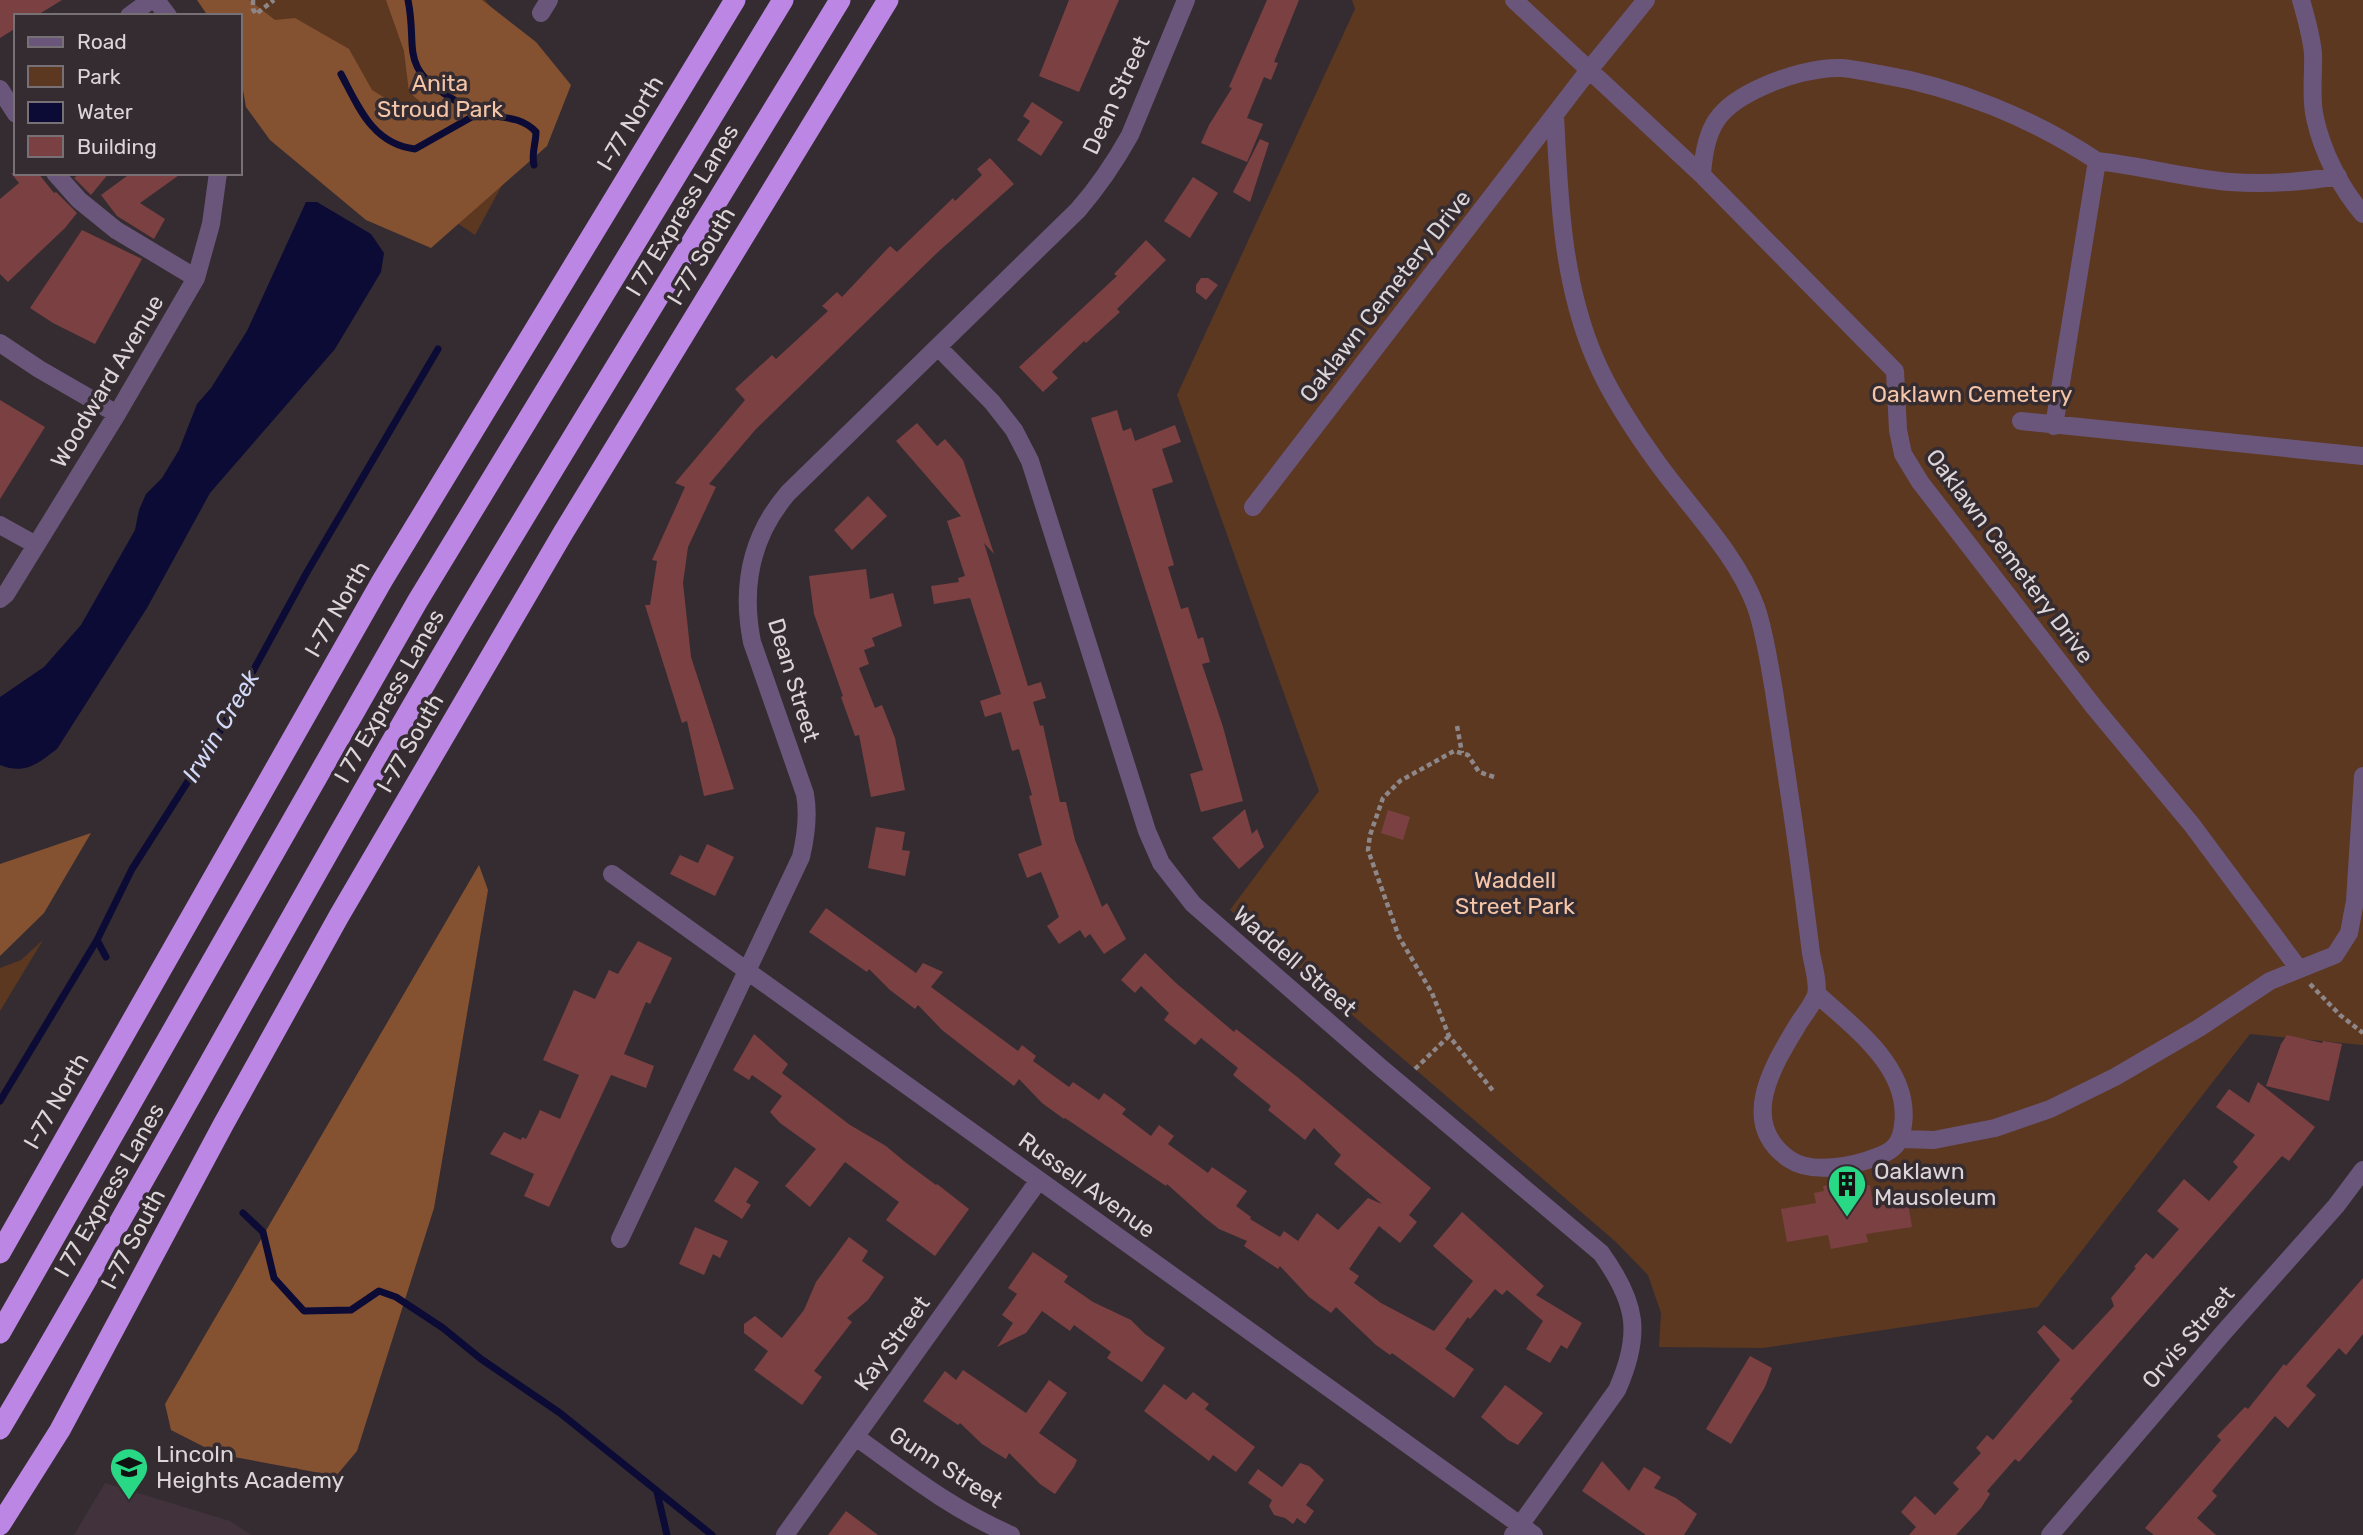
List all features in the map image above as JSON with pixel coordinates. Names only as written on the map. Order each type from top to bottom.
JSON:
[{"type":"highway","name":"I-77 North","points":[[0,1253],[382,581],[735,0]]},
{"type":"highway","name":"I 77 Express Lanes","points":[[0,1333],[417,602],[783,0]]},
{"type":"highway","name":"I 77 Express Lanes","points":[[0,1429],[83,1289],[459,627],[840,0]]},
{"type":"highway","name":"I-77 South","points":[[0,1525],[60,1430],[223,1125],[339,916],[563,533],[888,0]]},
{"type":"highway","points":[[8,1535],[60,1430]]},
{"type":"street","points":[[132,14],[153,0],[165,14]]},
{"type":"street","name":"Dean Street","points":[[620,1239],[801,857],[807,832],[805,794],[752,642],[749,625],[748,575],[761,531],[788,493],[1093,192],[1130,135],[1186,0]]},
{"type":"street","name":"Oaklawn Cemetery Drive","points":[[1514,0],[1702,175],[1895,371],[1898,430],[1903,454],[1920,482],[2094,707],[2192,825],[2299,969]]},
{"type":"street","name":"Oaklawn Cemetery Drive","points":[[1253,506],[1646,0]]},
{"type":"street","points":[[2301,0],[2312,52],[2315,117],[2338,176],[2363,214]]},
{"type":"street","points":[[1702,175],[1704,147],[1716,118],[1742,95],[1787,76],[1840,68],[1895,77],[1970,96],[2064,139],[2097,161],[2232,182],[2290,183],[2338,176]]},
{"type":"street","points":[[0,88],[14,111]]},
{"type":"street","points":[[1555,115],[1566,250],[1576,306],[1596,361],[1620,407],[1651,453],[1729,556],[1756,606],[1769,660],[1817,994],[1882,1058],[1899,1084],[1905,1115],[1902,1139],[1887,1153],[1866,1162],[1818,1168],[1791,1161],[1772,1142],[1762,1124],[1763,1099],[1774,1067],[1817,994]]},
{"type":"street","points":[[2054,426],[2097,161]]},
{"type":"street","points":[[57,175],[79,200],[116,230],[197,278]]},
{"type":"street","name":"Woodward Avenue","points":[[0,599],[6,594],[117,414],[197,278],[211,223],[218,175]]},
{"type":"street","points":[[0,343],[117,414]]},
{"type":"street","name":"Waddell Street","points":[[937,347],[992,402],[1014,430],[1030,461],[1147,831],[1171,878],[1193,905],[1601,1253],[1619,1278],[1633,1321],[1629,1364],[1617,1390],[1522,1532]]},
{"type":"street","points":[[2021,421],[2363,456]]},
{"type":"street","points":[[0,526],[36,545]]},
{"type":"street","points":[[1902,1139],[1934,1140],[1995,1128],[2050,1109],[2199,1028],[2270,981],[2335,955],[2349,933],[2355,901],[2363,776]]},
{"type":"street","name":"Russell Avenue","points":[[612,874],[1039,1180],[1522,1532]]},
{"type":"street","name":"Orvis Street","points":[[2050,1535],[2336,1206],[2363,1170]]},
{"type":"street","name":"Kay Street","points":[[785,1535],[1039,1180]]},
{"type":"street","name":"Gunn Street","points":[[856,1437],[949,1503],[975,1519],[1011,1535]]},
{"type":"path","points":[[253,0],[256,14],[274,0]]},
{"type":"path","points":[[1457,726],[1462,753]]},
{"type":"path","points":[[1494,777],[1479,772],[1468,755],[1454,751],[1432,762],[1400,781],[1383,798],[1370,835],[1368,850],[1399,937],[1432,993],[1449,1035],[1494,1092]]},
{"type":"path","points":[[2299,969],[2321,996],[2363,1033]]},
{"type":"path","points":[[1415,1069],[1449,1035]]},
{"type":"shaded area","name":"Lincoln Heights Academy","points":[[105,1483],[230,1521],[251,1535],[74,1535]]},
{"type":"green space","name":"Anita Stroud Park","points":[[197,0],[249,0],[275,20],[295,18],[349,49],[372,90],[423,121],[431,111],[409,92],[404,51],[386,0],[482,0],[536,42],[571,85],[547,146],[431,248],[366,220],[270,140],[246,107],[242,84],[242,14],[207,14]]},
{"type":"green space","name":"Anita Stroud Park","points":[[237,0],[485,0],[556,85],[475,235],[292,111]]},
{"type":"green space","name":"Oaklawn Cemetery","points":[[1352,0],[2363,0],[2363,1045],[2250,1034],[2038,1307],[1763,1348],[1659,1347],[1661,1313],[1648,1275],[1616,1242],[1230,910],[1319,791],[1177,395],[1355,9]]},
{"type":"green space","points":[[91,833],[44,913],[0,956],[0,864]]},
{"type":"green space","points":[[479,865],[488,890],[434,1208],[357,1451],[336,1476],[218,1454],[171,1430],[165,1404]]},
{"type":"green space","points":[[43,940],[0,1011],[0,968],[21,960]]},
{"type":"water","points":[[306,202],[317,202],[371,234],[384,253],[381,272],[335,349],[210,493],[147,608],[57,749],[37,763],[24,768],[0,765],[0,697],[44,667],[81,625],[135,530],[146,494],[162,478],[179,450],[197,404],[211,388],[247,331]]},
{"type":"building","points":[[0,0],[62,0],[39,14],[14,14],[14,29],[0,38]]},
{"type":"building","points":[[1069,0],[1119,0],[1079,92],[1039,76]]},
{"type":"building","points":[[1267,0],[1299,0],[1274,62],[1278,63],[1271,80],[1264,77],[1247,118],[1263,124],[1247,162],[1201,143],[1232,88],[1229,87]]},
{"type":"building","points":[[1032,102],[1063,122],[1041,156],[1017,140],[1030,121],[1023,116]]},
{"type":"building","points":[[1260,139],[1269,143],[1250,202],[1233,192]]},
{"type":"building","points":[[990,158],[1014,184],[938,252],[756,429],[709,484],[716,487],[688,547],[683,583],[691,657],[734,789],[704,796],[687,721],[682,723],[645,605],[650,605],[657,561],[652,560],[685,487],[675,483],[745,400],[735,389],[772,355],[776,359],[828,311],[822,306],[837,292],[842,297],[890,246],[897,252],[953,198],[955,201],[982,175],[977,169]]},
{"type":"building","points":[[11,173],[40,175],[54,193],[77,213],[65,228],[8,282],[0,274],[0,199],[19,183]]},
{"type":"building","points":[[78,175],[107,175],[91,195],[74,178]]},
{"type":"building","points":[[128,175],[179,175],[140,203],[165,219],[154,239],[117,216],[101,195]]},
{"type":"building","points":[[1193,177],[1218,193],[1190,238],[1164,221]]},
{"type":"building","points":[[82,230],[142,259],[95,344],[30,308]]},
{"type":"building","points":[[1146,240],[1166,260],[1117,309],[1120,312],[1052,372],[1058,378],[1043,392],[1019,367],[1117,276],[1114,274]]},
{"type":"building","points":[[1201,278],[1208,278],[1218,285],[1206,300],[1196,292],[1196,285]]},
{"type":"building","points":[[0,400],[45,427],[0,499]]},
{"type":"building","points":[[1117,410],[1123,431],[1131,428],[1135,441],[1175,425],[1181,442],[1162,449],[1173,482],[1152,489],[1174,565],[1168,567],[1181,609],[1188,607],[1198,639],[1203,637],[1210,662],[1202,664],[1243,801],[1201,812],[1190,774],[1203,770],[1091,418]]},
{"type":"building","points":[[917,423],[937,446],[945,439],[963,460],[994,554],[984,543],[1028,686],[1041,682],[1046,698],[1033,702],[1040,726],[1043,725],[1060,802],[1066,802],[1075,840],[1102,907],[1107,903],[1126,939],[1104,954],[1090,934],[1085,938],[1080,930],[1059,944],[1047,926],[1059,917],[1041,872],[1027,878],[1018,854],[1042,845],[1029,796],[1032,795],[1019,749],[1012,751],[1001,712],[985,717],[980,701],[1001,694],[970,598],[934,604],[931,586],[959,582],[958,578],[965,576],[947,521],[961,516],[896,441]]},
{"type":"building","points":[[868,496],[887,516],[852,550],[834,530]]},
{"type":"building","points":[[866,569],[870,599],[893,593],[902,626],[872,638],[875,646],[864,650],[869,664],[859,668],[875,708],[882,705],[895,738],[905,790],[871,797],[859,735],[855,736],[814,614],[809,576]]},
{"type":"building","points":[[1245,809],[1252,834],[1257,829],[1264,847],[1239,869],[1212,838]]},
{"type":"building","points":[[1388,810],[1410,817],[1403,840],[1381,833]]},
{"type":"building","points":[[876,827],[905,832],[902,850],[910,851],[905,876],[868,868]]},
{"type":"building","points":[[707,844],[734,857],[715,896],[670,874],[680,855],[698,863]]},
{"type":"building","points":[[826,908],[916,973],[923,963],[943,972],[931,987],[1018,1051],[1022,1045],[1036,1056],[1033,1061],[1069,1087],[1073,1082],[1099,1100],[1104,1093],[1126,1109],[1122,1114],[1151,1136],[1159,1125],[1174,1136],[1168,1144],[1208,1173],[1212,1167],[1247,1191],[1236,1206],[1251,1217],[1250,1219],[1280,1237],[1284,1231],[1298,1241],[1317,1213],[1338,1230],[1368,1198],[1382,1204],[1334,1164],[1341,1155],[1314,1128],[1305,1140],[1268,1110],[1271,1106],[1233,1075],[1238,1068],[1201,1038],[1195,1045],[1164,1020],[1169,1013],[1141,986],[1135,993],[1121,980],[1145,953],[1234,1032],[1236,1029],[1296,1076],[1431,1188],[1409,1215],[1417,1222],[1400,1243],[1379,1226],[1349,1269],[1359,1276],[1354,1283],[1381,1303],[1434,1331],[1473,1281],[1433,1246],[1462,1212],[1544,1286],[1536,1295],[1582,1323],[1567,1349],[1561,1345],[1550,1363],[1526,1349],[1543,1321],[1507,1290],[1502,1295],[1495,1289],[1470,1319],[1468,1317],[1445,1349],[1474,1369],[1454,1398],[1392,1353],[1390,1355],[1376,1345],[1336,1307],[1331,1313],[1309,1297],[1280,1266],[1278,1269],[1244,1246],[1247,1241],[1219,1229],[1167,1184],[1166,1186],[1064,1119],[1042,1103],[1019,1079],[1014,1086],[942,1030],[918,1005],[915,1009],[869,969],[867,972],[809,932]]},
{"type":"building","points":[[638,941],[672,958],[650,1004],[646,1002],[624,1054],[654,1066],[646,1088],[611,1075],[549,1207],[524,1196],[534,1174],[490,1154],[504,1132],[521,1140],[522,1137],[526,1139],[540,1110],[560,1119],[579,1075],[543,1060],[574,990],[595,999],[609,970],[618,974]]},
{"type":"building","points":[[754,1034],[788,1064],[782,1073],[850,1125],[886,1146],[969,1209],[935,1256],[886,1220],[899,1202],[845,1162],[810,1207],[785,1186],[816,1149],[780,1123],[770,1112],[782,1096],[752,1075],[749,1080],[733,1070]]},
{"type":"building","points":[[2287,1035],[2322,1043],[2342,1044],[2329,1101],[2266,1086],[2281,1044]]},
{"type":"building","points":[[2258,1082],[2315,1127],[2289,1161],[2282,1156],[2070,1399],[2073,1401],[2019,1462],[2015,1459],[1987,1491],[1990,1494],[1981,1508],[1956,1535],[1909,1535],[1916,1527],[1901,1512],[1915,1496],[1935,1515],[1959,1489],[1953,1483],[1981,1453],[1976,1448],[1987,1435],[1993,1440],[2060,1360],[2037,1332],[2044,1325],[2073,1350],[2114,1306],[2111,1298],[2146,1253],[2153,1259],[2179,1229],[2157,1211],[2184,1179],[2209,1201],[2238,1167],[2233,1162],[2255,1135],[2216,1107],[2229,1089],[2249,1103]]},
{"type":"building","points":[[735,1167],[759,1182],[746,1202],[751,1205],[742,1219],[714,1201]]},
{"type":"building","name":"Oaklawn Mausoleum","points":[[1859,1180],[1861,1187],[1870,1185],[1872,1197],[1906,1191],[1912,1227],[1866,1234],[1868,1242],[1831,1249],[1828,1235],[1787,1242],[1781,1209],[1816,1203],[1814,1193],[1824,1191],[1823,1186]]},
{"type":"building","points":[[695,1227],[728,1241],[720,1258],[713,1254],[704,1275],[679,1264]]},
{"type":"building","points":[[849,1237],[868,1251],[862,1261],[884,1277],[868,1300],[847,1318],[852,1322],[814,1371],[822,1377],[802,1405],[754,1370],[768,1351],[744,1333],[744,1324],[755,1316],[782,1338],[804,1310],[816,1282]]},
{"type":"building","points":[[1033,1252],[1068,1276],[1064,1282],[1093,1302],[1131,1320],[1165,1348],[1142,1382],[1107,1358],[1111,1352],[1074,1325],[1070,1331],[1042,1311],[1026,1333],[997,1347],[1013,1323],[1002,1315],[1017,1294],[1008,1288]]},
{"type":"building","points":[[2363,1278],[2363,1334],[2346,1355],[2339,1348],[2306,1386],[2316,1395],[2288,1428],[2275,1416],[2212,1491],[2217,1496],[2197,1518],[2216,1535],[2154,1535],[2145,1528],[2221,1440],[2217,1436],[2245,1407],[2248,1409],[2284,1364],[2286,1366]]},
{"type":"building","points":[[1750,1356],[1772,1368],[1765,1387],[1731,1444],[1706,1429]]},
{"type":"building","points":[[963,1370],[1026,1413],[1049,1380],[1067,1393],[1039,1433],[1077,1460],[1055,1494],[1040,1484],[1009,1453],[1006,1459],[982,1444],[960,1423],[958,1425],[923,1401],[945,1371],[956,1380]]},
{"type":"building","points":[[1164,1384],[1186,1400],[1193,1392],[1209,1404],[1205,1409],[1255,1447],[1236,1472],[1213,1455],[1209,1461],[1144,1411]]},
{"type":"building","points":[[1505,1385],[1543,1413],[1518,1445],[1481,1417]]},
{"type":"building","points":[[1602,1461],[1629,1491],[1644,1467],[1661,1477],[1654,1488],[1676,1498],[1697,1514],[1684,1535],[1646,1535],[1582,1491]]},
{"type":"building","points":[[1300,1463],[1309,1466],[1324,1480],[1306,1505],[1314,1511],[1305,1524],[1297,1518],[1293,1524],[1274,1515],[1269,1506],[1272,1500],[1248,1483],[1258,1469],[1282,1487]]},
{"type":"building","points":[[846,1511],[878,1535],[828,1535]]},
{"type":"waterway","points":[[408,0],[413,55],[423,76],[434,87],[472,111],[513,119],[531,127],[536,132],[534,165]]},
{"type":"waterway","points":[[341,74],[369,122],[388,140],[400,146],[415,149],[477,114]]},
{"type":"waterway","name":"Irwin Creek","points":[[0,1101],[97,940],[132,869],[222,728],[307,572],[438,349]]},
{"type":"waterway","points":[[97,940],[106,957]]},
{"type":"waterway","points":[[243,1213],[263,1232],[274,1278],[304,1311],[351,1310],[379,1291],[396,1297],[560,1413],[712,1535]]},
{"type":"waterway","points":[[657,1492],[667,1535]]},
{"type":"place","name":"Oaklawn Mausoleum","points":[[1847,1218]]},
{"type":"place","name":"Lincoln Heights Academy","points":[[129,1501]]},
{"type":"park label","name":"Waddell Street Park","points":[[1515,893]]}]
